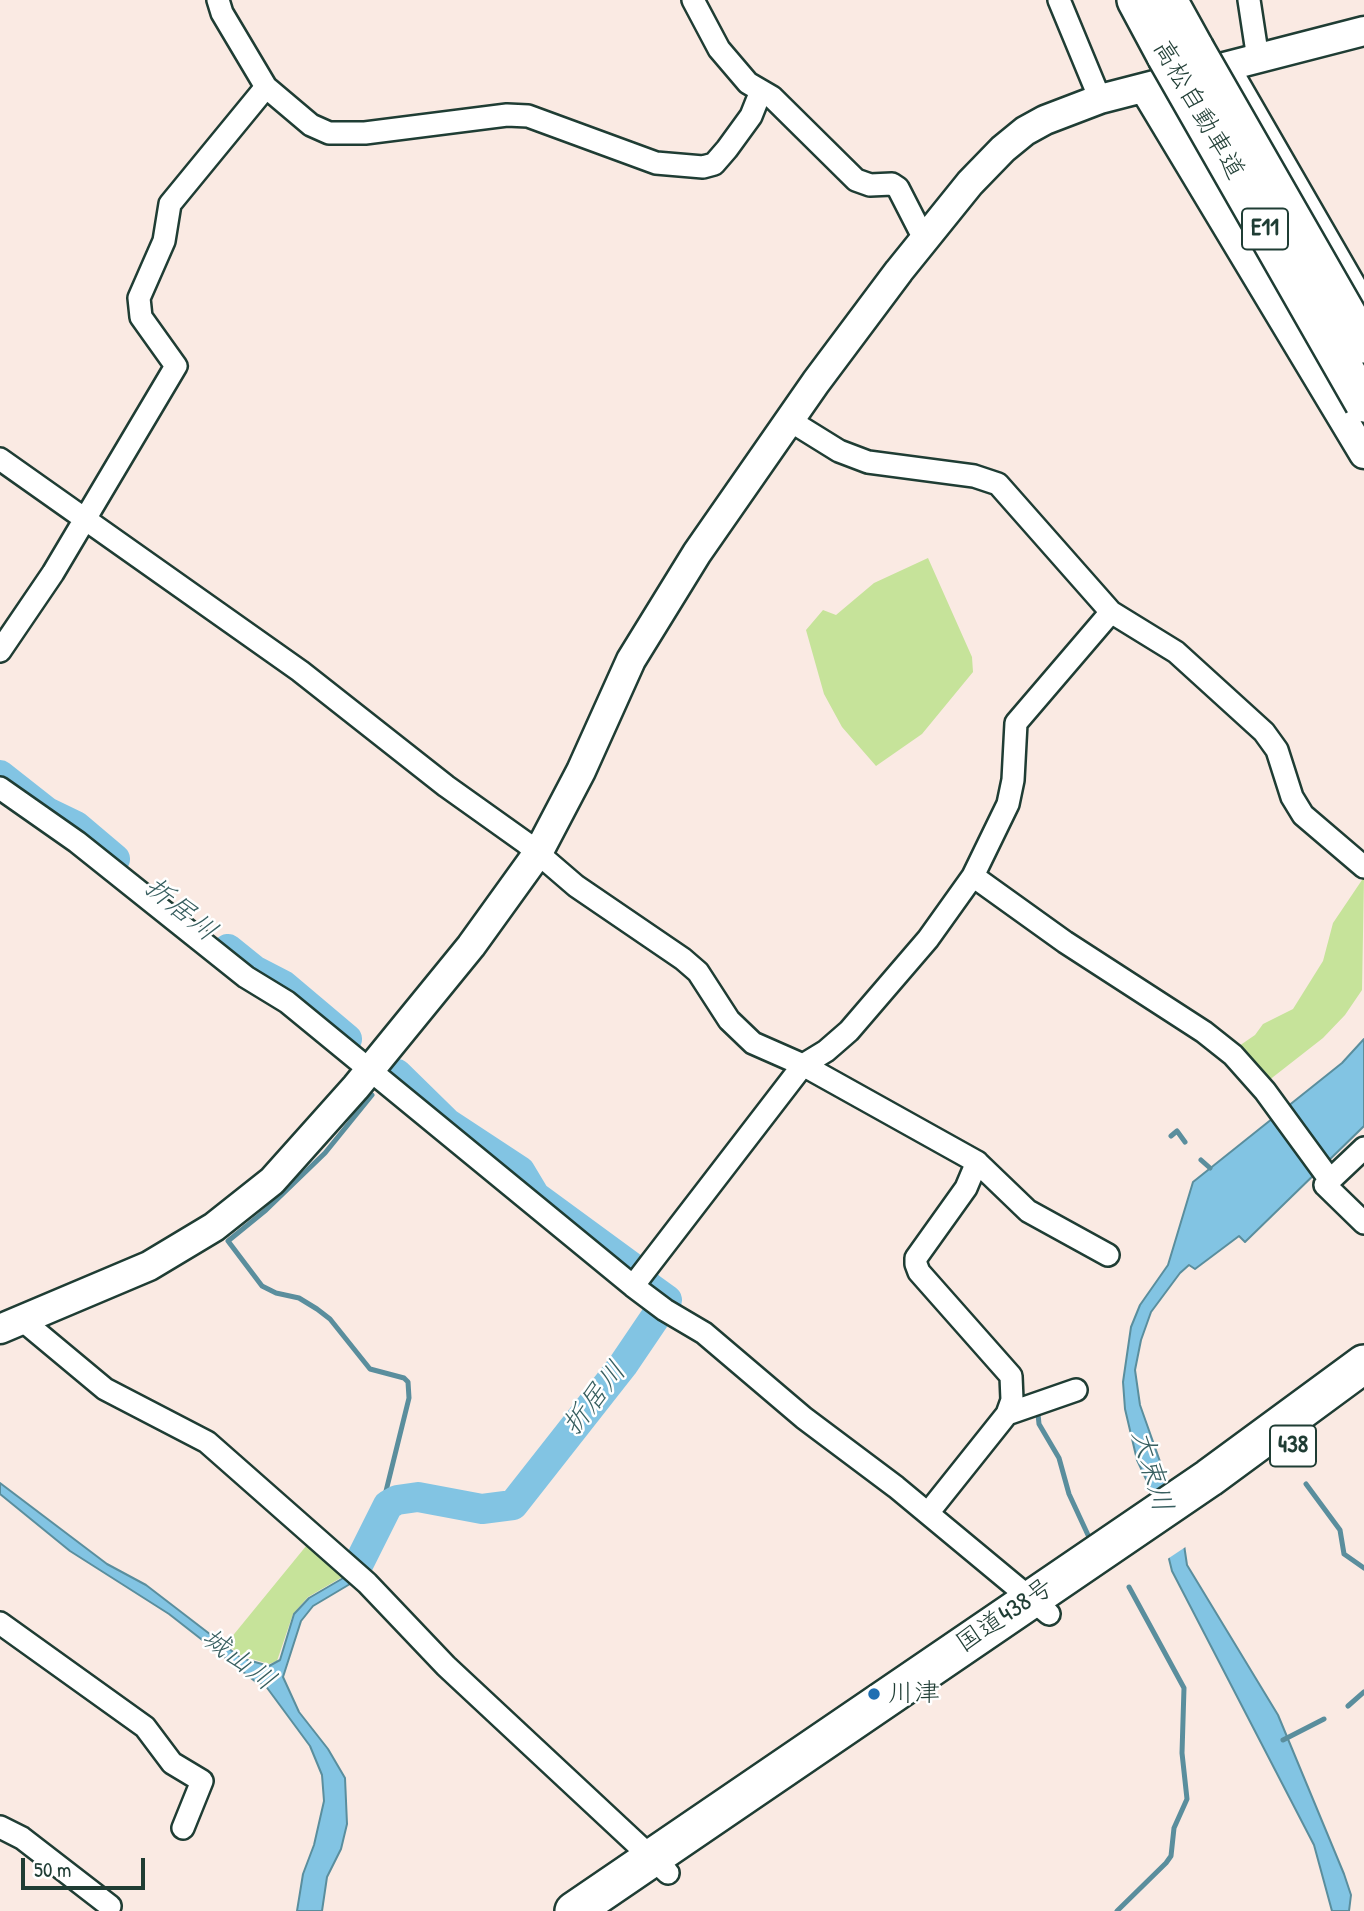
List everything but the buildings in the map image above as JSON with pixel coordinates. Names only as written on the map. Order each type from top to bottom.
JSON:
[{"type":"highway","name":"高松自動車道","points":[[1136,0],[1181,52],[1364,344]]},
{"type":"highway","name":"高松自動車道","points":[[1168,0],[1181,52],[1364,403]]},
{"type":"highway","name":"国道438号","points":[[1215,1487],[1364,1364]]},
{"type":"highway","name":"国道438号","points":[[577,1910],[660,1865],[1137,1539],[1215,1487],[1364,1395]]},
{"type":"highway","name":"国道438号","points":[[614,1911],[660,1865]]},
{"type":"street","points":[[218,0],[222,13],[266,87],[311,125],[329,133],[365,133],[507,115],[528,116],[656,163],[703,167],[714,164],[727,149],[751,116],[761,91]]},
{"type":"street","points":[[693,0],[704,24],[732,67],[772,97],[856,180],[870,185],[892,184],[898,188],[915,222],[929,237]]},
{"type":"street","points":[[1059,0],[1100,99]]},
{"type":"street","points":[[1249,0],[1258,59]]},
{"type":"street","points":[[6,1324],[149,1266],[215,1227],[272,1181],[370,1070],[471,946],[538,853],[575,783],[607,710],[644,638],[697,553],[789,420],[899,271],[970,183],[1025,131],[1100,99],[1364,31]]},
{"type":"street","points":[[1228,65],[1364,301]]},
{"type":"street","points":[[0,651],[87,518],[176,366],[141,317],[139,298],[164,241],[170,204],[266,87]]},
{"type":"street","points":[[1144,88],[1364,454]]},
{"type":"street","points":[[789,420],[839,451],[868,461],[974,476],[998,484],[1111,612],[1176,652],[1264,732],[1277,750],[1298,807],[1364,867]]},
{"type":"street","points":[[0,459],[31,484],[87,518],[300,671],[446,786],[538,853],[576,886],[698,972],[740,1033],[753,1043],[803,1065],[977,1162],[1028,1211],[1108,1255]]},
{"type":"street","points":[[638,1279],[803,1065],[826,1051],[849,1031],[928,940],[972,876],[1008,804],[1013,780],[1016,723],[1111,612]]},
{"type":"street","points":[[0,788],[76,842],[246,977],[287,1002],[638,1279],[661,1307],[704,1333],[804,1418],[928,1513],[1040,1606]]},
{"type":"street","points":[[972,876],[1234,1055],[1328,1178]]},
{"type":"street","points":[[1364,1148],[1328,1178],[1325,1185],[1364,1223]]},
{"type":"street","points":[[928,1513],[1007,1414],[1012,1400],[1011,1376],[919,1272],[916,1264],[916,1258],[966,1188],[977,1162]]},
{"type":"street","points":[[6,1324],[104,1389],[207,1442],[354,1572],[446,1666],[660,1865]]},
{"type":"street","points":[[1007,1414],[1076,1390]]},
{"type":"street","points":[[0,1623],[145,1727],[172,1763],[202,1782],[183,1828]]},
{"type":"street","points":[[0,1827],[22,1838],[110,1906]]},
{"type":"green space","points":[[928,558],[972,657],[973,672],[922,734],[876,766],[842,727],[824,694],[806,630],[823,610],[836,615],[874,583]]},
{"type":"green space","points":[[1364,877],[1362,990],[1345,1015],[1323,1038],[1268,1081],[1239,1046],[1255,1035],[1263,1024],[1293,1009],[1323,961],[1333,923]]},
{"type":"green space","points":[[311,1540],[344,1576],[308,1597],[293,1614],[277,1661],[269,1664],[242,1656],[226,1644]]},
{"type":"water","name":"大束川","points":[[1364,1039],[1364,1126],[1245,1242],[1239,1236],[1195,1269],[1189,1265],[1180,1273],[1151,1312],[1141,1340],[1135,1370],[1140,1405],[1180,1518],[1187,1565],[1278,1715],[1344,1874],[1351,1895],[1349,1911],[1332,1911],[1314,1845],[1172,1571],[1153,1494],[1137,1460],[1125,1409],[1123,1382],[1131,1327],[1140,1305],[1168,1265],[1193,1182],[1342,1063]]},
{"type":"water","name":"城山川","points":[[0,1483],[107,1564],[146,1585],[241,1658],[269,1666],[280,1660],[294,1614],[309,1598],[345,1577],[374,1529],[377,1531],[379,1535],[350,1584],[313,1606],[301,1621],[283,1677],[299,1712],[328,1749],[345,1778],[347,1824],[341,1849],[327,1877],[322,1911],[297,1911],[303,1874],[314,1845],[324,1801],[322,1775],[310,1746],[265,1685],[256,1682],[169,1614],[70,1551],[0,1494]]},
{"type":"pier","points":[[1170,1480],[1183,1517],[1187,1546],[1166,1560],[1149,1494]]},
{"type":"waterway","name":"折居川","points":[[0,775],[47,812],[76,826],[115,859]]},
{"type":"waterway","name":"折居川","points":[[228,949],[254,970],[283,985],[347,1039]]},
{"type":"waterway","name":"折居川","points":[[357,1567],[388,1505],[397,1500],[418,1497],[482,1509],[513,1505],[623,1365],[667,1300],[649,1287],[636,1270],[535,1196],[520,1171],[447,1123],[397,1074]]},
{"type":"waterway","points":[[372,1095],[325,1153],[266,1210],[228,1241],[262,1286],[276,1293],[299,1298],[317,1309],[330,1319],[370,1369],[404,1378],[408,1382],[409,1398],[386,1491],[388,1505]]},
{"type":"waterway","points":[[1171,1136],[1177,1131],[1185,1142]]},
{"type":"waterway","points":[[1201,1160],[1210,1168]]},
{"type":"waterway","points":[[1038,1414],[1039,1424],[1059,1458],[1069,1494],[1088,1535]]},
{"type":"waterway","points":[[1306,1484],[1340,1530],[1344,1554],[1364,1568]]},
{"type":"waterway","points":[[1117,1911],[1171,1856],[1174,1828],[1187,1799],[1182,1753],[1184,1688],[1129,1587]]},
{"type":"waterway","points":[[1348,1706],[1364,1692]]},
{"type":"waterway","points":[[1283,1740],[1324,1719]]},
{"type":"place","name":"川津","points":[[874,1694]]}]
